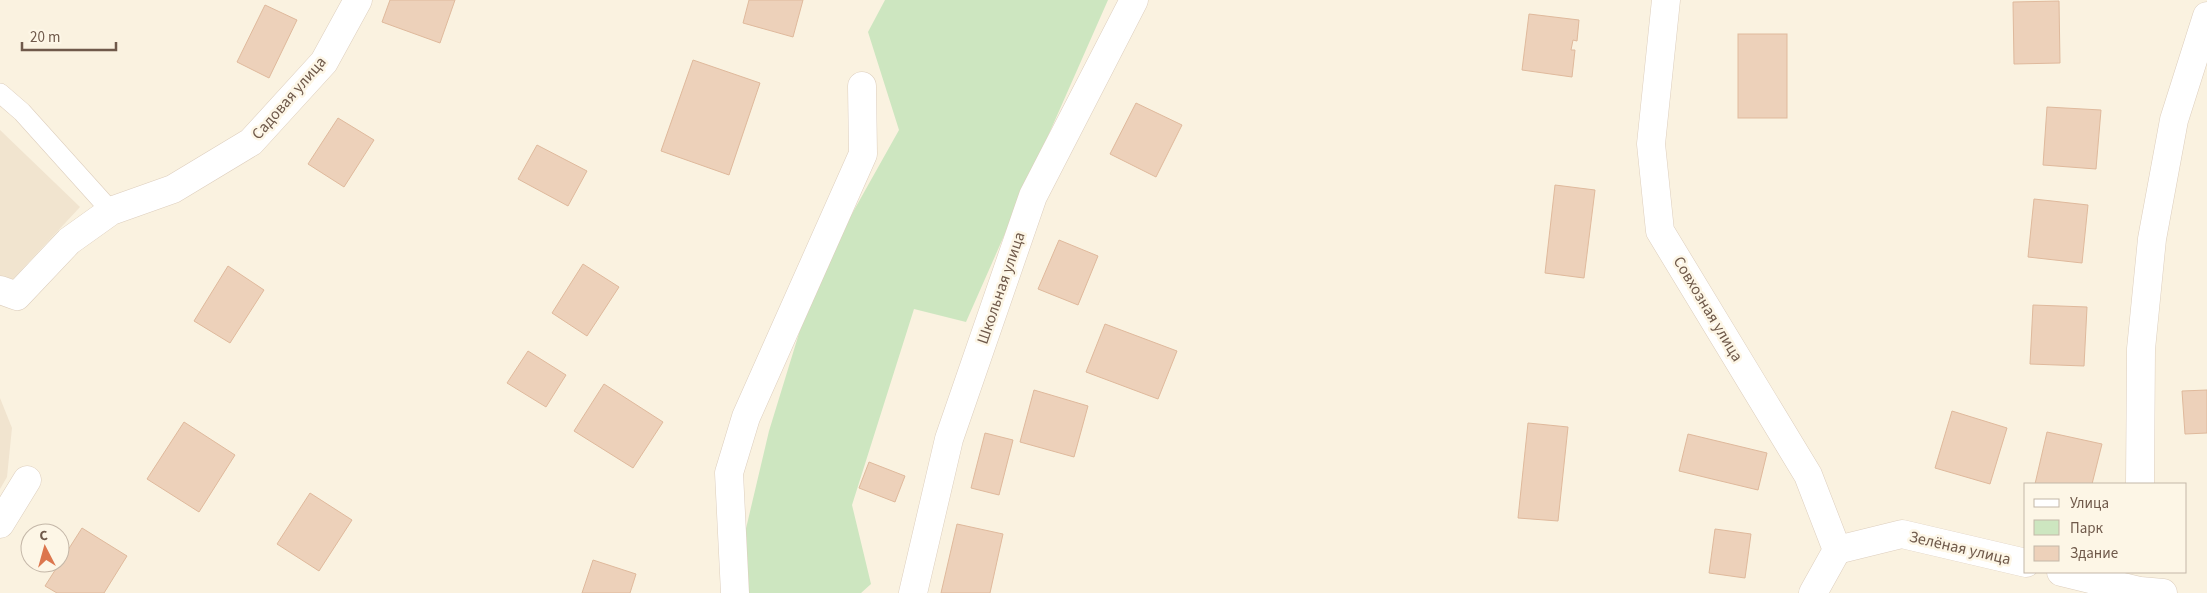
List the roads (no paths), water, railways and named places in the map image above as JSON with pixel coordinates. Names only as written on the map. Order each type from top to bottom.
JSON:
[{"type":"street","name":"Садовая улица","points":[[0,290],[17,296],[69,241],[111,211],[173,189],[251,142],[324,62],[358,0]]},
{"type":"street","name":"Школьная улица","points":[[913,593],[949,439],[1033,196],[1134,0]]},
{"type":"street","name":"Совхозная улица","points":[[1666,0],[1651,144],[1660,231],[1808,475],[1837,550]]},
{"type":"street","points":[[2140,483],[2140,349],[2152,238],[2174,120],[2207,16]]},
{"type":"street","points":[[735,593],[729,473],[746,416],[864,154],[862,86]]},
{"type":"street","points":[[0,524],[28,480]]},
{"type":"street","name":"Зелёная улица","points":[[1837,550],[1902,534],[2024,563]]},
{"type":"street","points":[[1813,593],[1837,550]]},
{"type":"street","points":[[2068,573],[2147,585]]},
{"type":"lane","points":[[0,92],[22,112],[111,211]]}]
